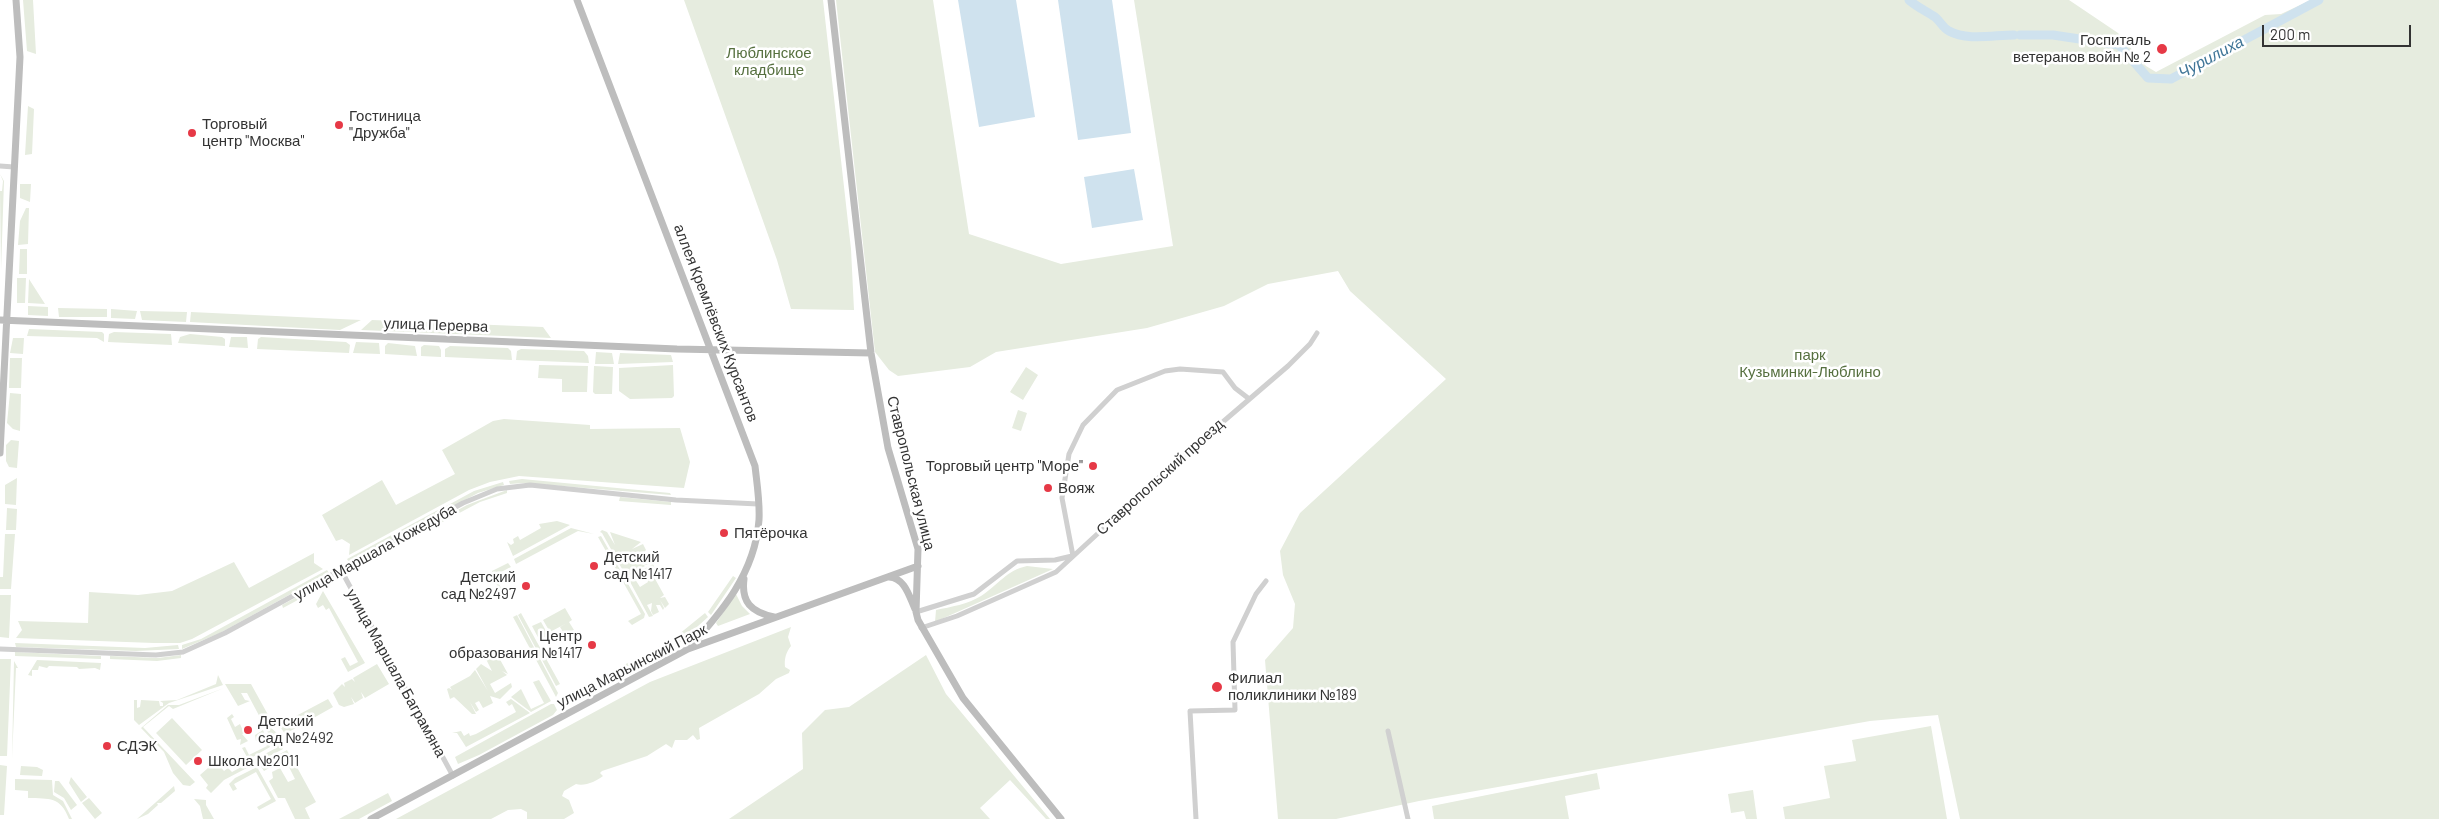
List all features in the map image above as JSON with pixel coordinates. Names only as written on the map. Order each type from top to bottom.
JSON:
[{"type":"street","points":[[0,453],[3,320],[20,50],[16,0]]},
{"type":"street","name":"аллея Кремлёвских Курсантов","points":[[576,0],[755,466],[759,520],[746,571],[736,590],[718,616],[688,649]]},
{"type":"street","name":"Ставропольская улица","points":[[831,0],[871,354],[889,453],[918,549],[916,612],[922,628],[963,698],[1061,819]]},
{"type":"street","points":[[0,166],[14,167]]},
{"type":"street","name":"улица Перерва","points":[[3,320],[712,350],[871,354]]},
{"type":"street","name":"Ставропольский проезд","points":[[922,628],[957,616],[1056,572],[1248,398],[1256,394],[1288,366],[1310,344],[1317,333]]},
{"type":"street","points":[[888,577],[895,577],[902,582],[916,612],[974,594],[1017,561],[1055,560],[1073,556],[1062,501],[1065,466],[1083,426],[1117,390],[1165,371],[1180,369],[1223,372],[1235,388],[1248,398]]},
{"type":"street","name":"улица Маршала Кожедуба","points":[[0,649],[156,655],[183,652],[225,633],[463,503],[508,487],[544,486],[676,500],[758,504]]},
{"type":"street","name":"улица Марьинский Парк","points":[[371,819],[688,649],[918,566]]},
{"type":"street","name":"улица Маршала Баграмяна","points":[[340,570],[452,776]]},
{"type":"street","points":[[746,571],[743,592],[749,607],[758,613],[776,618]]},
{"type":"street","points":[[1196,819],[1190,711],[1235,710],[1233,642],[1256,594],[1266,581]]},
{"type":"street","points":[[1388,731],[1408,819]]},
{"type":"green space","points":[[23,0],[33,0],[36,54],[27,51]]},
{"type":"green space","name":"Люблинское кладбище","points":[[684,0],[823,0],[851,249],[854,310],[791,309],[777,260]]},
{"type":"green space","name":"парк Кузьминки-Люблино","points":[[836,0],[933,0],[969,234],[1061,264],[1173,246],[1134,0],[2069,0],[2118,33],[2146,66],[2156,72],[2265,15],[2281,14],[2311,0],[2439,0],[2439,819],[1960,819],[1938,715],[1870,721],[1419,801],[1336,819],[1278,819],[1265,660],[1293,628],[1295,604],[1283,575],[1280,551],[1300,513],[1446,379],[1350,291],[1338,271],[1268,284],[1224,306],[1147,328],[996,352],[970,367],[898,376],[889,370],[875,352]]},
{"type":"green space","points":[[28,106],[34,109],[32,154],[25,155]]},
{"type":"green space","points":[[0,174],[4,181],[1,271],[0,191],[2,191],[3,181]]},
{"type":"green space","points":[[20,184],[31,184],[30,202],[20,198]]},
{"type":"green space","points":[[26,208],[29,208],[28,244],[18,245],[20,221]]},
{"type":"green space","points":[[20,249],[27,249],[27,274],[19,274]]},
{"type":"green space","points":[[17,278],[26,278],[25,303],[17,303]]},
{"type":"green space","points":[[29,279],[45,304],[28,303]]},
{"type":"green space","points":[[28,306],[48,307],[48,316],[28,315]]},
{"type":"green space","points":[[58,308],[107,309],[107,317],[59,317]]},
{"type":"green space","points":[[111,309],[137,311],[135,319],[111,318]]},
{"type":"green space","points":[[140,311],[187,312],[186,322],[142,320]]},
{"type":"green space","points":[[191,312],[361,320],[340,330],[190,322]]},
{"type":"green space","points":[[372,320],[543,327],[551,338],[361,330]]},
{"type":"green space","points":[[29,329],[102,332],[104,334],[104,342],[97,338],[27,336]]},
{"type":"green space","points":[[114,332],[171,334],[172,345],[108,342],[109,334]]},
{"type":"green space","points":[[190,334],[222,337],[225,339],[225,346],[178,343],[180,337]]},
{"type":"green space","points":[[231,337],[247,337],[248,348],[229,347]]},
{"type":"green space","points":[[261,337],[346,342],[350,345],[349,353],[257,349],[258,339]]},
{"type":"green space","points":[[13,338],[24,338],[23,354],[10,353]]},
{"type":"green space","points":[[356,342],[379,343],[380,354],[353,353]]},
{"type":"green space","points":[[388,343],[415,346],[417,356],[385,354],[385,346]]},
{"type":"green space","points":[[424,345],[439,346],[441,357],[421,356],[421,347]]},
{"type":"green space","points":[[450,346],[508,348],[511,351],[512,360],[445,357],[445,349]]},
{"type":"green space","points":[[521,349],[584,351],[588,356],[589,363],[516,360],[517,351]]},
{"type":"green space","points":[[596,352],[612,353],[614,364],[595,364]]},
{"type":"green space","points":[[620,353],[671,355],[673,362],[618,364]]},
{"type":"green space","points":[[10,358],[22,358],[21,388],[9,388]]},
{"type":"green space","points":[[539,365],[588,366],[587,392],[562,392],[562,379],[538,378]]},
{"type":"green space","points":[[673,365],[674,396],[672,398],[630,399],[619,391],[619,368]]},
{"type":"green space","points":[[594,366],[613,367],[612,394],[595,394],[593,392]]},
{"type":"green space","points":[[1026,367],[1038,375],[1023,400],[1010,392]]},
{"type":"green space","points":[[10,393],[21,394],[20,431],[13,429],[7,423]]},
{"type":"green space","points":[[1018,410],[1027,413],[1021,431],[1012,428]]},
{"type":"green space","points":[[504,419],[590,425],[590,429],[680,428],[690,462],[684,488],[519,476],[490,482],[469,490],[349,555],[350,544],[342,539],[336,541],[322,515],[382,480],[396,505],[455,474],[442,450],[493,421]]},
{"type":"green space","points":[[11,440],[19,441],[17,468],[9,467],[6,461],[6,445]]},
{"type":"green space","points":[[17,478],[16,505],[5,504],[5,485]]},
{"type":"green space","points":[[522,479],[670,493],[671,495],[524,483],[510,484],[509,481]]},
{"type":"green space","points":[[503,482],[504,485],[478,493],[441,513],[439,510],[474,491]]},
{"type":"green space","points":[[507,490],[507,493],[480,502],[433,527],[432,524],[467,505]]},
{"type":"green space","points":[[620,497],[671,502],[671,505],[619,501]]},
{"type":"green space","points":[[7,508],[17,509],[16,530],[6,530]]},
{"type":"green space","points":[[438,510],[439,513],[349,562],[347,559]]},
{"type":"green space","points":[[557,521],[570,525],[513,556],[507,542],[511,545],[514,543],[513,539],[518,536],[520,540],[541,528],[539,524]]},
{"type":"green space","points":[[571,528],[594,534],[578,531],[516,564],[514,559]]},
{"type":"green space","points":[[602,530],[607,532],[615,545],[610,532],[641,542],[632,549],[643,544],[646,550],[642,555],[648,554],[652,562],[646,565],[640,562],[645,566],[632,573],[629,568],[631,574],[626,576],[600,532]]},
{"type":"green space","points":[[5,534],[15,534],[11,589],[0,589],[0,577],[3,577]]},
{"type":"green space","points":[[601,536],[645,614],[644,618],[632,625],[628,621],[641,614],[598,537]]},
{"type":"green space","points":[[400,541],[402,544],[353,569],[355,565]]},
{"type":"green space","points":[[314,553],[314,563],[323,569],[192,639],[180,643],[16,638],[22,630],[18,621],[88,623],[89,592],[138,595],[172,591],[234,562],[249,588]]},
{"type":"green space","points":[[508,563],[511,567],[495,575],[505,597],[493,579],[492,571]]},
{"type":"green space","points":[[653,564],[656,571],[651,568],[633,576],[640,587],[648,582],[647,580],[654,577],[664,595],[660,598],[665,597],[669,604],[665,608],[660,600],[664,608],[663,610],[660,605],[656,605],[659,612],[653,615],[651,611],[652,603],[647,605],[653,616],[649,617],[628,578]]},
{"type":"green space","points":[[1027,566],[1053,569],[935,622],[936,610],[976,599],[1008,574]]},
{"type":"green space","points":[[327,570],[329,573],[220,633],[182,649],[182,645],[201,639]]},
{"type":"green space","points":[[733,576],[736,578],[711,615],[708,612]]},
{"type":"green space","points":[[332,578],[333,581],[283,608],[282,605]]},
{"type":"green space","points":[[323,591],[365,663],[348,672],[341,659],[345,657],[350,666],[358,662],[329,608],[326,610],[323,605],[318,608],[316,604]]},
{"type":"green space","points":[[736,594],[742,606],[750,614],[718,626],[716,623]]},
{"type":"green space","points":[[0,595],[11,595],[9,638],[0,637]]},
{"type":"green space","points":[[565,608],[572,620],[569,622],[574,630],[565,635],[560,627],[567,623],[550,632],[543,620]]},
{"type":"green space","points":[[521,613],[560,684],[556,686],[518,615]]},
{"type":"green space","points":[[705,613],[708,617],[676,646],[673,639]]},
{"type":"green space","points":[[517,615],[558,693],[556,697],[513,617]]},
{"type":"green space","points":[[541,622],[550,638],[541,643],[532,626]]},
{"type":"green space","points":[[791,627],[788,637],[791,646],[785,661],[785,667],[790,670],[789,673],[776,679],[759,694],[699,728],[700,739],[697,740],[693,735],[687,740],[675,740],[672,748],[666,744],[647,756],[602,771],[600,773],[603,776],[594,782],[583,785],[576,784],[564,791],[562,796],[569,800],[574,813],[564,819],[527,819],[527,812],[521,809],[508,810],[491,819],[396,819],[650,682]]},
{"type":"green space","points":[[669,642],[673,648],[651,659],[647,653]]},
{"type":"green space","points":[[15,643],[145,648],[178,645],[179,649],[136,651],[16,647]]},
{"type":"green space","points":[[15,652],[101,656],[101,659],[15,656]]},
{"type":"green space","points":[[497,654],[508,674],[502,671],[507,675],[490,684],[495,693],[511,683],[512,687],[500,699],[490,696],[493,703],[483,708],[479,701],[475,703],[479,710],[476,712],[470,702],[476,714],[472,714],[454,697],[450,699],[447,689],[452,690],[450,687],[470,676],[475,670],[488,691],[476,669],[481,664],[492,671],[486,659]]},
{"type":"green space","points":[[181,655],[181,658],[157,661],[110,659],[110,656],[158,658]]},
{"type":"green space","points":[[643,655],[646,663],[604,686],[599,678]]},
{"type":"green space","points":[[926,655],[946,694],[1050,819],[1046,819],[1010,780],[980,808],[990,819],[729,819],[803,769],[802,733],[825,710],[849,707]]},
{"type":"green space","points":[[0,659],[11,659],[7,756],[0,756]]},
{"type":"green space","points":[[37,660],[101,663],[100,670],[95,668],[79,669],[77,667],[49,666],[47,668],[39,666],[38,670],[32,670],[32,676],[28,675]]},
{"type":"green space","points":[[14,661],[18,668],[16,668],[12,759]]},
{"type":"green space","points":[[377,664],[389,684],[365,698],[361,692],[363,698],[355,703],[351,697],[354,704],[344,707],[339,705],[333,693],[342,684],[345,687],[344,683],[352,679],[355,682],[353,678]]},
{"type":"green space","points":[[218,675],[223,685],[169,703],[139,725],[134,720],[134,700],[137,700],[137,708],[140,707],[141,700],[159,701],[160,706],[163,706],[163,703],[160,701],[177,700],[216,684]]},
{"type":"green space","points":[[539,680],[551,701],[531,712],[511,697],[521,689],[531,709],[544,703],[533,682]]},
{"type":"green space","points":[[225,684],[251,684],[272,722],[263,723],[247,693],[241,693],[245,700],[250,701],[238,706]]},
{"type":"green space","points":[[224,688],[173,709],[169,706],[143,727],[195,782],[190,786],[183,785],[173,773],[164,752],[141,728],[168,705],[179,705]]},
{"type":"green space","points":[[328,699],[333,707],[285,734],[279,725]]},
{"type":"green space","points":[[511,699],[530,713],[466,747],[457,733],[452,733],[461,731],[464,736],[469,733],[470,736],[516,712],[512,704],[509,706],[506,702]]},
{"type":"green space","points":[[554,704],[557,710],[553,715],[479,755],[458,764],[455,757]]},
{"type":"green space","points":[[232,714],[234,717],[231,719],[235,727],[240,724],[244,733],[242,734],[248,741],[240,745],[241,739],[237,740],[227,718]]},
{"type":"green space","points":[[172,718],[202,750],[186,765],[156,733]]},
{"type":"green space","points":[[1931,726],[1947,819],[1785,819],[1783,807],[1830,798],[1824,766],[1856,761],[1852,740]]},
{"type":"green space","points":[[270,727],[281,739],[283,749],[224,780],[211,793],[206,788],[208,785],[200,775],[216,761],[224,771],[228,768],[232,772],[276,748],[266,729]]},
{"type":"green space","points":[[263,730],[270,747],[251,758],[247,757],[242,748],[245,747],[249,755],[267,746],[263,738],[256,741],[255,735]]},
{"type":"green space","points":[[287,750],[290,756],[264,771],[260,765]]},
{"type":"green space","points":[[293,760],[316,802],[305,808],[310,819],[295,819],[285,798],[278,798],[269,781],[273,778],[272,772],[280,768],[288,782],[295,779],[289,767],[286,768],[284,765]]},
{"type":"green space","points":[[0,765],[7,766],[4,815],[0,815]]},
{"type":"green space","points":[[21,766],[37,767],[43,770],[42,776],[20,775]]},
{"type":"green space","points":[[257,767],[276,801],[259,810],[257,807],[271,799],[256,772],[234,784],[237,789],[233,791],[229,784],[235,778]]},
{"type":"green space","points":[[1597,773],[1600,789],[1565,796],[1569,819],[1434,819],[1432,806]]},
{"type":"green space","points":[[71,777],[87,797],[81,802],[69,783]]},
{"type":"green space","points":[[15,779],[52,780],[53,795],[63,801],[72,819],[69,819],[62,806],[53,800],[28,798],[28,791],[15,790]]},
{"type":"green space","points":[[55,781],[59,781],[77,805],[71,810],[64,798],[54,792]]},
{"type":"green space","points":[[174,786],[175,791],[161,803],[157,803],[158,805],[148,814],[137,819]]},
{"type":"green space","points":[[1753,790],[1757,819],[1746,819],[1744,811],[1731,813],[1728,794]]},
{"type":"green space","points":[[388,793],[392,801],[359,819],[339,819]]},
{"type":"green space","points":[[89,798],[102,813],[95,819],[82,803]]},
{"type":"green space","points":[[194,799],[206,800],[206,805],[214,819],[203,819],[200,806]]},
{"type":"water","points":[[958,0],[1016,0],[1035,117],[979,127]]},
{"type":"water","points":[[1058,0],[1112,0],[1131,133],[1078,140]]},
{"type":"water","points":[[1134,169],[1143,220],[1092,228],[1084,177]]},
{"type":"waterway","name":"Чурилиха","points":[[1909,0],[1935,17],[1947,30],[1956,34],[1972,37],[2014,35]]},
{"type":"waterway","name":"Чурилиха","points":[[2020,35],[2053,35],[2119,45],[2148,78],[2171,79],[2319,0]]},
{"type":"place","name":"Госпиталь ветеранов войн № 2","points":[[2162,49]]},
{"type":"place","name":"Гостиница \"Дружба\"","points":[[339,125]]},
{"type":"place","name":"Торговый центр \"Москва\"","points":[[192,133]]},
{"type":"place","name":"Торговый центр \"Море\"","points":[[1093,466]]},
{"type":"place","name":"Вояж","points":[[1048,488]]},
{"type":"place","name":"Пятёрочка","points":[[724,533]]},
{"type":"place","name":"Детский сад №1417","points":[[594,566]]},
{"type":"place","name":"Детский сад №2497","points":[[526,586]]},
{"type":"place","name":"Центр образования №1417","points":[[592,645]]},
{"type":"place","name":"Филиал поликлиники №189","points":[[1217,687]]},
{"type":"place","name":"Детский сад №2492","points":[[248,730]]},
{"type":"place","name":"СДЭК","points":[[107,746]]},
{"type":"place","name":"Школа №2011","points":[[198,761]]}]
